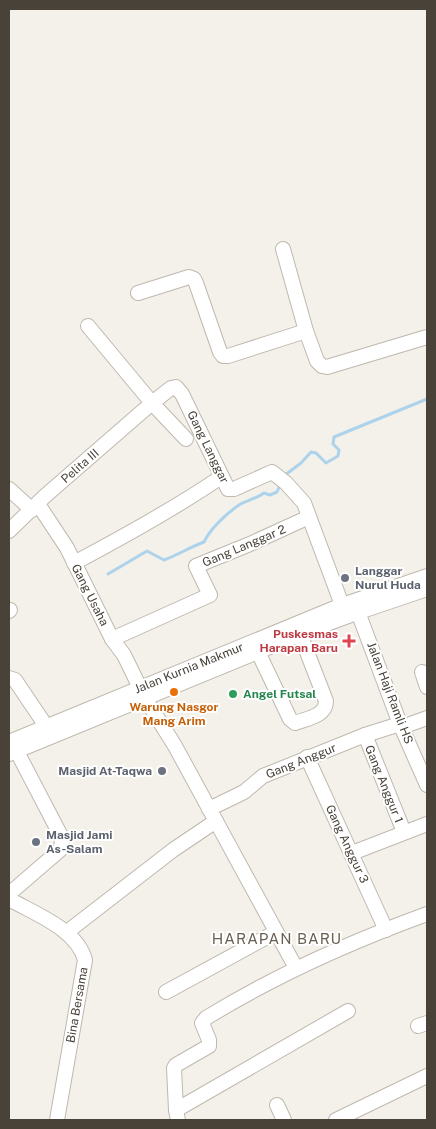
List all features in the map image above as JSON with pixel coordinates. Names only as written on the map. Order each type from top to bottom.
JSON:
[{"type":"street","points":[[282,249],[306,331],[317,361],[322,366],[327,367],[427,337]]},
{"type":"street","points":[[138,293],[189,277],[194,279],[223,356],[306,331]]},
{"type":"street","points":[[88,326],[152,403],[186,439]]},
{"type":"street","name":"Gang Langgar","points":[[152,403],[171,388],[176,387],[179,390],[229,490],[272,472],[283,481],[304,503],[352,606]]},
{"type":"street","name":"Pelita III","points":[[9,531],[44,496],[152,403]]},
{"type":"street","points":[[74,563],[144,526],[221,477]]},
{"type":"street","name":"Gang Usaha","points":[[9,489],[35,507],[74,563],[112,639],[124,655],[143,693],[175,746],[296,968]]},
{"type":"street","name":"Gang Langgar 2","points":[[112,639],[210,596],[196,566],[309,517]]},
{"type":"street","name":"Jalan Kurnia Makmur","points":[[11,747],[427,576]]},
{"type":"street","name":"Jalan Kurnia Makmur","points":[[11,747],[46,726],[258,652],[300,634],[352,606],[427,589]]},
{"type":"street","name":"Jalan Haji Ramli HS","points":[[352,606],[427,785]]},
{"type":"street","points":[[258,652],[290,719],[295,723],[309,718],[326,708],[326,700],[300,634]]},
{"type":"street","points":[[422,672],[427,687]]},
{"type":"street","points":[[9,678],[15,680],[46,726]]},
{"type":"street","name":"Gang Anggur","points":[[67,932],[173,850],[212,815],[244,792],[262,776],[365,735],[427,718]]},
{"type":"street","name":"Gang Anggur 1","points":[[365,735],[404,832]]},
{"type":"street","points":[[9,894],[60,850],[62,842],[61,836],[11,747]]},
{"type":"street","name":"Gang Anggur 3","points":[[308,757],[386,930]]},
{"type":"street","points":[[352,853],[427,824]]},
{"type":"street","name":"Bina Bersama","points":[[9,899],[67,932],[83,951],[85,960],[57,1120]]},
{"type":"street","points":[[348,1010],[177,1115],[174,1068],[176,1065],[210,1046],[202,1023],[206,1018],[296,968],[427,914]]},
{"type":"street","points":[[166,992],[276,932]]},
{"type":"street","points":[[336,1120],[427,1076]]},
{"type":"street","points":[[277,1105],[284,1120]]},
{"type":"waterway","points":[[284,478],[311,452],[316,453],[326,463],[338,456],[339,450],[333,444],[334,437],[427,399]]},
{"type":"waterway","points":[[108,574],[147,551],[164,560],[204,542],[215,527],[234,508],[264,493],[270,495],[277,492],[281,483]]},
{"type":"place","name":"Langgar Nurul Huda","points":[[345,578]]},
{"type":"place","name":"Puskesmas Harapan Baru","points":[[349,641]]},
{"type":"place","name":"Warung Nasgor Mang Arim","points":[[174,692]]},
{"type":"place","name":"Angel Futsal","points":[[233,694]]},
{"type":"place","name":"Masjid At-Taqwa","points":[[162,771]]},
{"type":"place","name":"Masjid Jami As-Salam","points":[[36,842]]},
{"type":"district","name":"HARAPAN BARU","points":[[277,939]]}]
